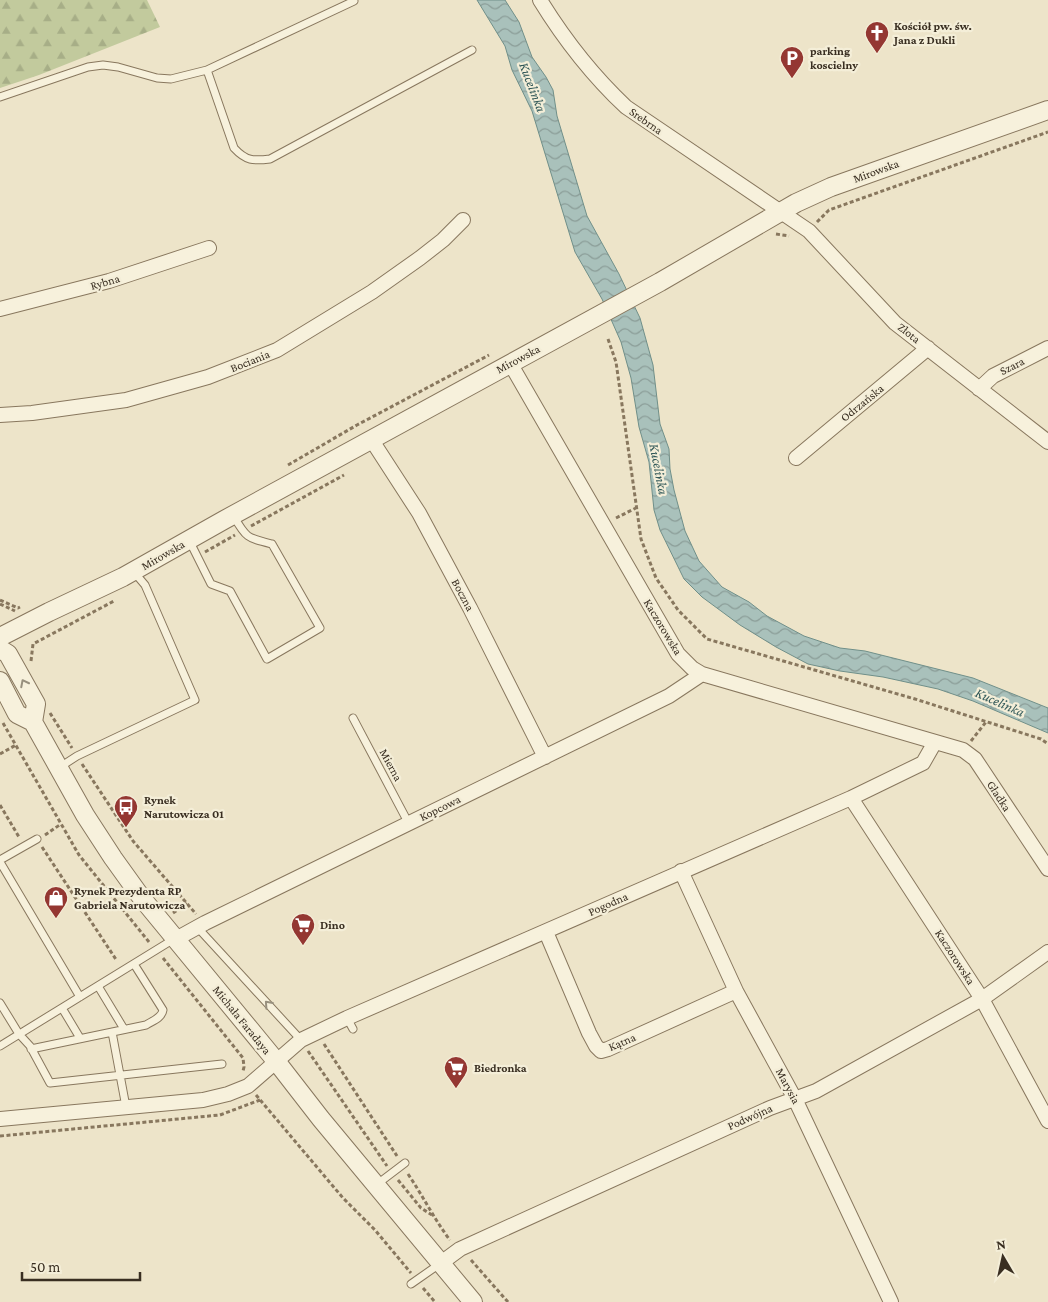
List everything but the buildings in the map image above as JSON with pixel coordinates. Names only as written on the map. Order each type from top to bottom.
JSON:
[{"type":"street","name":"Srebrna","points":[[540,0],[606,89],[626,107],[743,188],[782,211]]},
{"type":"street","name":"Mirowska","points":[[0,637],[134,572],[233,515],[660,282],[796,203],[831,187],[1048,110]]},
{"type":"street","name":"Złota","points":[[782,211],[809,231],[896,323],[1048,442]]},
{"type":"street","name":"Bociania","points":[[0,415],[126,400],[208,377],[277,350],[388,281],[443,240],[463,220]]},
{"type":"street","name":"Rybna","points":[[0,309],[109,282],[209,248]]},
{"type":"street","name":"Odrzańska","points":[[796,458],[928,348]]},
{"type":"street","name":"Szara","points":[[979,389],[993,376],[1048,348]]},
{"type":"street","name":"Kaczorowska","points":[[510,363],[678,654],[692,668],[702,674],[935,742]]},
{"type":"street","name":"Boczna","points":[[371,439],[419,513],[470,608],[545,757]]},
{"type":"street","name":"Michała Faradaya","points":[[0,648],[8,654],[36,704],[33,722]]},
{"type":"street","name":"Kopcowa","points":[[176,939],[669,696],[702,674]]},
{"type":"street","name":"Michała Faradaya","points":[[0,681],[17,714],[33,722],[58,768],[113,858],[321,1119],[473,1302]]},
{"type":"street","name":"Gładka","points":[[935,742],[963,750],[976,759],[1048,869]]},
{"type":"street","name":"Pogodna","points":[[276,1061],[301,1040],[350,1023],[681,871],[851,798],[923,763],[935,742]]},
{"type":"street","name":"Kaczorowska","points":[[851,798],[982,999],[1048,1121]]},
{"type":"street","name":"Marysia","points":[[681,871],[736,991],[795,1100],[891,1302]]},
{"type":"street","name":"Kątna","points":[[546,932],[589,1033],[601,1051],[608,1050],[736,991]]},
{"type":"street","name":"Podwójna","points":[[441,1263],[460,1249],[770,1108],[816,1091],[982,999],[1048,952]]},
{"type":"street","points":[[0,1119],[203,1100],[228,1094],[248,1086],[276,1061]]},
{"type":"lane","points":[[0,97],[88,67],[118,67],[157,78],[171,79],[207,70],[354,0]]},
{"type":"lane","points":[[207,70],[234,148],[242,157],[256,161],[270,160],[472,50]]},
{"type":"lane","points":[[189,540],[211,584],[230,591],[267,658],[320,628],[272,544],[250,538],[242,531],[233,515]]},
{"type":"lane","points":[[58,768],[77,756],[196,700],[145,585],[134,572]]},
{"type":"lane","name":"Mierna","points":[[353,718],[409,824]]},
{"type":"lane","points":[[37,839],[0,861],[80,997]]},
{"type":"lane","points":[[197,927],[301,1040]]},
{"type":"lane","points":[[0,1046],[176,939]]},
{"type":"lane","points":[[31,1049],[146,1025],[162,1014],[163,1010],[134,964]]},
{"type":"lane","points":[[98,986],[124,1029]]},
{"type":"lane","points":[[0,1004],[31,1049],[50,1083],[222,1064]]},
{"type":"lane","points":[[62,1008],[80,1038]]},
{"type":"lane","points":[[112,1032],[126,1107]]},
{"type":"lane","points":[[376,1185],[406,1163]]},
{"type":"lane","points":[[414,1282],[441,1263]]},
{"type":"path","points":[[767,236],[775,234],[800,240],[829,210],[1048,132]]},
{"type":"path","points":[[608,339],[616,362],[641,538],[656,578],[678,610],[707,639],[986,722],[1041,739],[1048,744]]},
{"type":"path","points":[[604,525],[638,507]]},
{"type":"path","points":[[0,719],[79,855],[243,1058],[244,1067],[242,1074],[248,1086],[343,1198],[375,1230],[414,1282],[434,1302]]},
{"type":"path","points":[[963,750],[986,722]]},
{"type":"path","points":[[0,754],[16,745]]},
{"type":"path","points":[[96,785],[133,841]]},
{"type":"path","points":[[0,805],[24,846]]},
{"type":"path","points":[[61,824],[37,839],[123,970]]},
{"type":"path","points":[[301,1040],[382,1160],[421,1208],[432,1216]]},
{"type":"green space","points":[[0,0],[147,0],[160,27],[39,75],[0,88]]},
{"type":"water","name":"Kucelinka","points":[[477,0],[505,0],[519,22],[532,57],[553,90],[557,116],[587,216],[619,274],[640,318],[653,365],[660,424],[669,449],[674,490],[685,531],[699,561],[722,587],[749,602],[767,616],[804,636],[840,648],[865,651],[973,678],[1048,708],[1048,733],[973,701],[938,689],[808,664],[740,625],[702,597],[684,579],[660,530],[654,510],[649,462],[639,427],[631,378],[621,342],[602,299],[575,252],[532,111],[512,70],[505,46]]},
{"type":"place","name":"Kościół pw. św. Jana z Dukli","points":[[877,54]]},
{"type":"place","name":"parking koscielny","points":[[792,79]]},
{"type":"place","name":"Rynek Narutowicza 01","points":[[126,828]]},
{"type":"place","name":"Rynek Prezydenta RP Gabriela Narutowicza","points":[[56,919]]},
{"type":"place","name":"Dino","points":[[303,946]]},
{"type":"place","name":"Biedronka","points":[[456,1089]]}]
